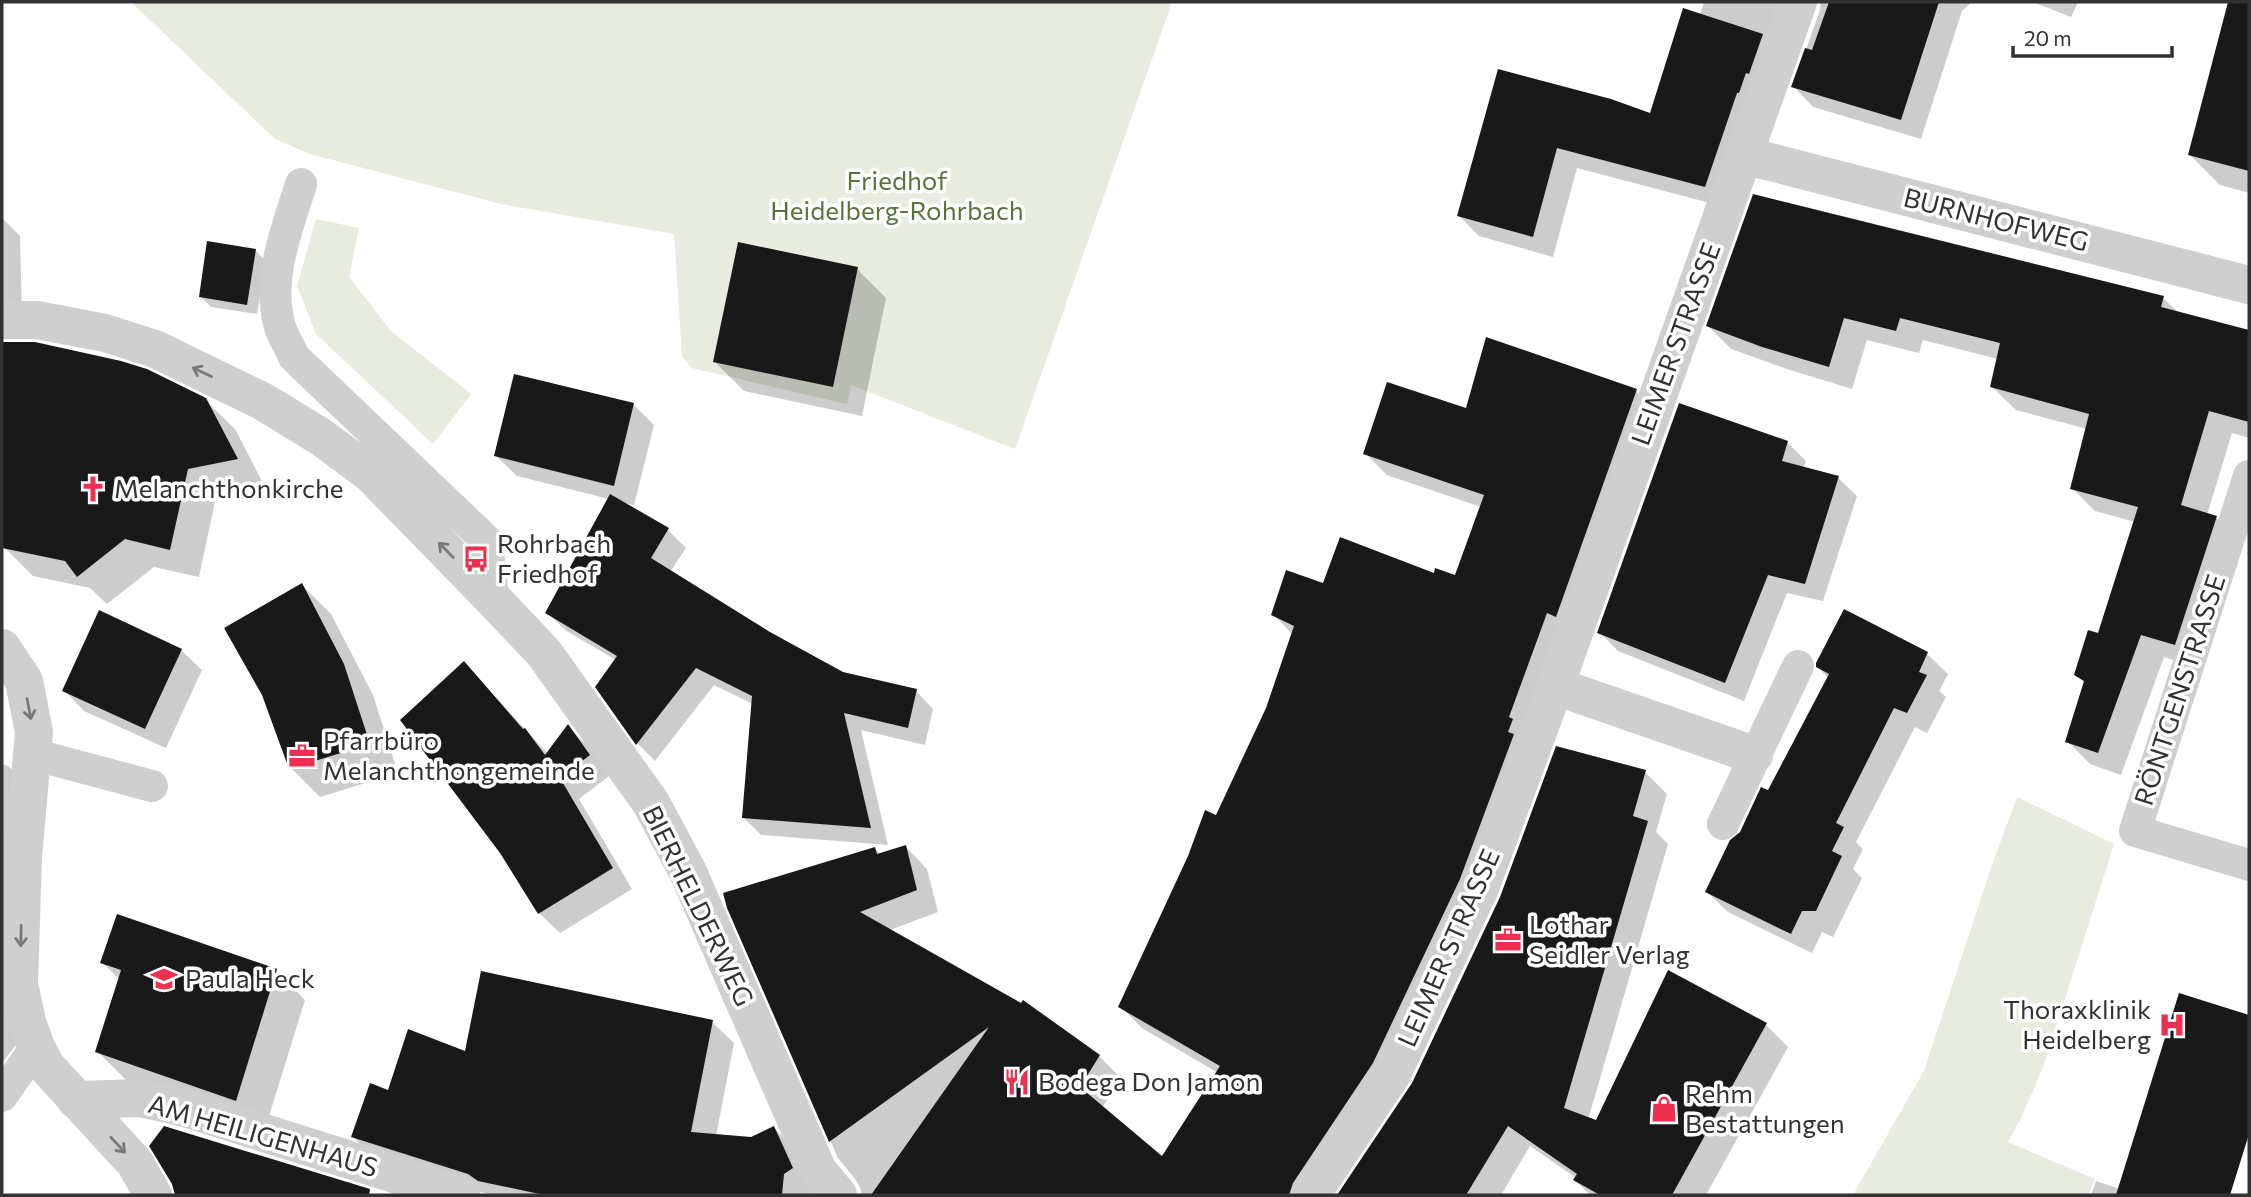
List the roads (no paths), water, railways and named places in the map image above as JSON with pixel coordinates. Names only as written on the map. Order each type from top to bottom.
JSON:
[{"type":"street","name":"LEIMER STRASSE","points":[[1311,1195],[1392,1074],[1480,888],[1555,686],[1798,2]]},
{"type":"street","name":"BURNHOFWEG","points":[[1743,155],[2249,285]]},
{"type":"street","name":"BIERHELDERWEG","points":[[2,320],[37,320],[105,333],[155,349],[264,402],[321,437],[371,474],[493,599],[544,653],[651,803],[688,872],[818,1171],[836,1195]]},
{"type":"street","points":[[2,648],[24,681],[34,732],[23,857],[19,984],[27,1022],[46,1066],[135,1163],[153,1195]]},
{"type":"street","points":[[1555,686],[1754,755]]},
{"type":"street","name":"AM HEILIGENHAUS","points":[[76,1100],[140,1098],[185,1108],[461,1195]]},
{"type":"lane","points":[[301,184],[278,257],[275,293],[280,328],[294,357],[486,541],[493,599]]},
{"type":"lane","name":"RÖNTGENSTRASSE","points":[[2249,476],[2135,831],[2249,865]]},
{"type":"lane","points":[[1723,824],[1798,666]]},
{"type":"lane","points":[[32,754],[152,786]]},
{"type":"lane","points":[[2,1096],[36,1047]]},
{"type":"place","name":"Melanchthonkirche","points":[[93,489]]},
{"type":"place","name":"Rohrbach Friedhof","points":[[476,559]]},
{"type":"place","name":"Pfarrbüro Melanchthongemeinde","points":[[302,756]]},
{"type":"place","name":"Lothar Seidler Verlag","points":[[1508,940]]},
{"type":"place","name":"Paula Heck","points":[[164,979]]},
{"type":"place","name":"Thoraxklinik Heidelberg","points":[[2172,1025]]},
{"type":"place","name":"Bodega Don Jamon","points":[[1017,1082]]},
{"type":"place","name":"Rehm Bestattungen","points":[[1664,1109]]},
{"type":"park label","name":"Friedhof Heidelberg-Rohrbach","points":[[897,196]]}]
